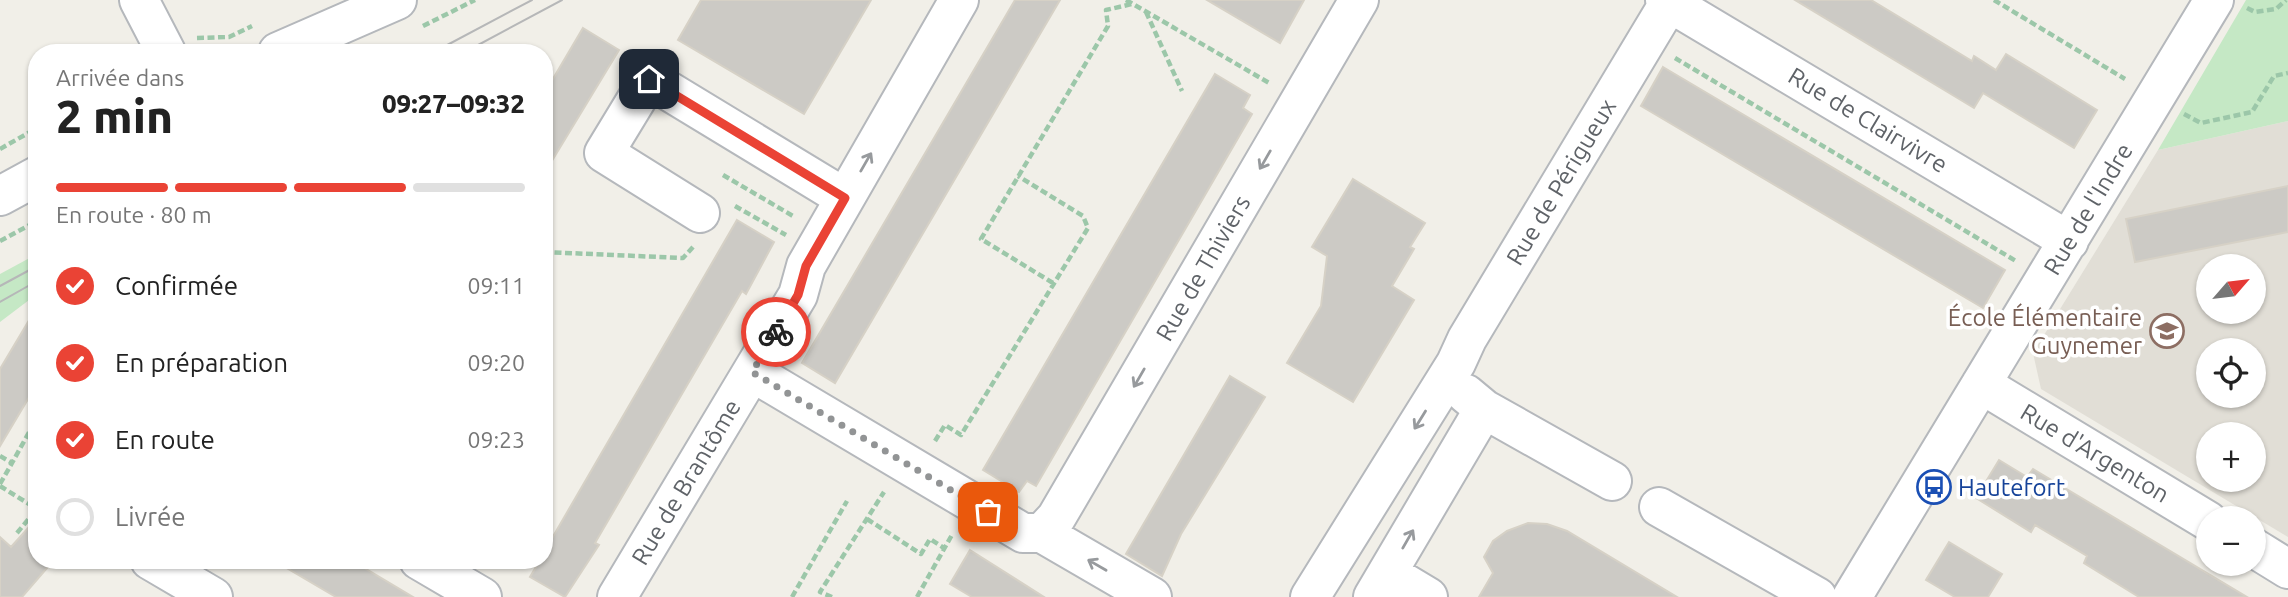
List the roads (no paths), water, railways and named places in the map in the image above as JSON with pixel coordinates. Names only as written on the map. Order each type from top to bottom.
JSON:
[{"type":"street","points":[[139,0],[162,44]]},
{"type":"street","points":[[296,44],[397,0]]},
{"type":"street","name":"Rue de Brantôme","points":[[617,597],[798,295],[806,266],[959,0]]},
{"type":"street","name":"Rue de Thiviers","points":[[1042,533],[1056,518],[1359,0]]},
{"type":"street","name":"Rue de Clairvivre","points":[[1667,1],[2069,241]]},
{"type":"street","name":"Rue de Périgueux","points":[[1310,597],[1456,363],[1467,339],[1667,1]]},
{"type":"street","name":"Rue de l'Indre","points":[[1852,597],[2155,97],[2230,3]]},
{"type":"street","points":[[700,213],[604,153],[649,79],[845,198]]},
{"type":"street","points":[[0,196],[28,181]]},
{"type":"street","points":[[1456,363],[1460,384],[1469,398],[1612,481]]},
{"type":"street","points":[[752,372],[1023,533],[1042,533],[1152,597]]},
{"type":"street","name":"Rue d'Argenton","points":[[1981,384],[2196,514]]},
{"type":"street","points":[[1428,597],[1380,585],[1484,409]]},
{"type":"street","points":[[1659,508],[1817,597]]},
{"type":"street","points":[[2266,555],[2288,569]]},
{"type":"street","points":[[165,569],[213,597]]},
{"type":"street","points":[[434,569],[482,597]]},
{"type":"tram line","points":[[449,44],[532,0]]},
{"type":"tram line","points":[[480,44],[562,0]]},
{"type":"tram line","points":[[0,286],[28,271]]},
{"type":"tram line","points":[[0,302],[28,286]]},
{"type":"place","name":"École Élémentaire Guynemer","points":[[2167,331]]},
{"type":"place","name":"Hautefort","points":[[1934,487]]}]
